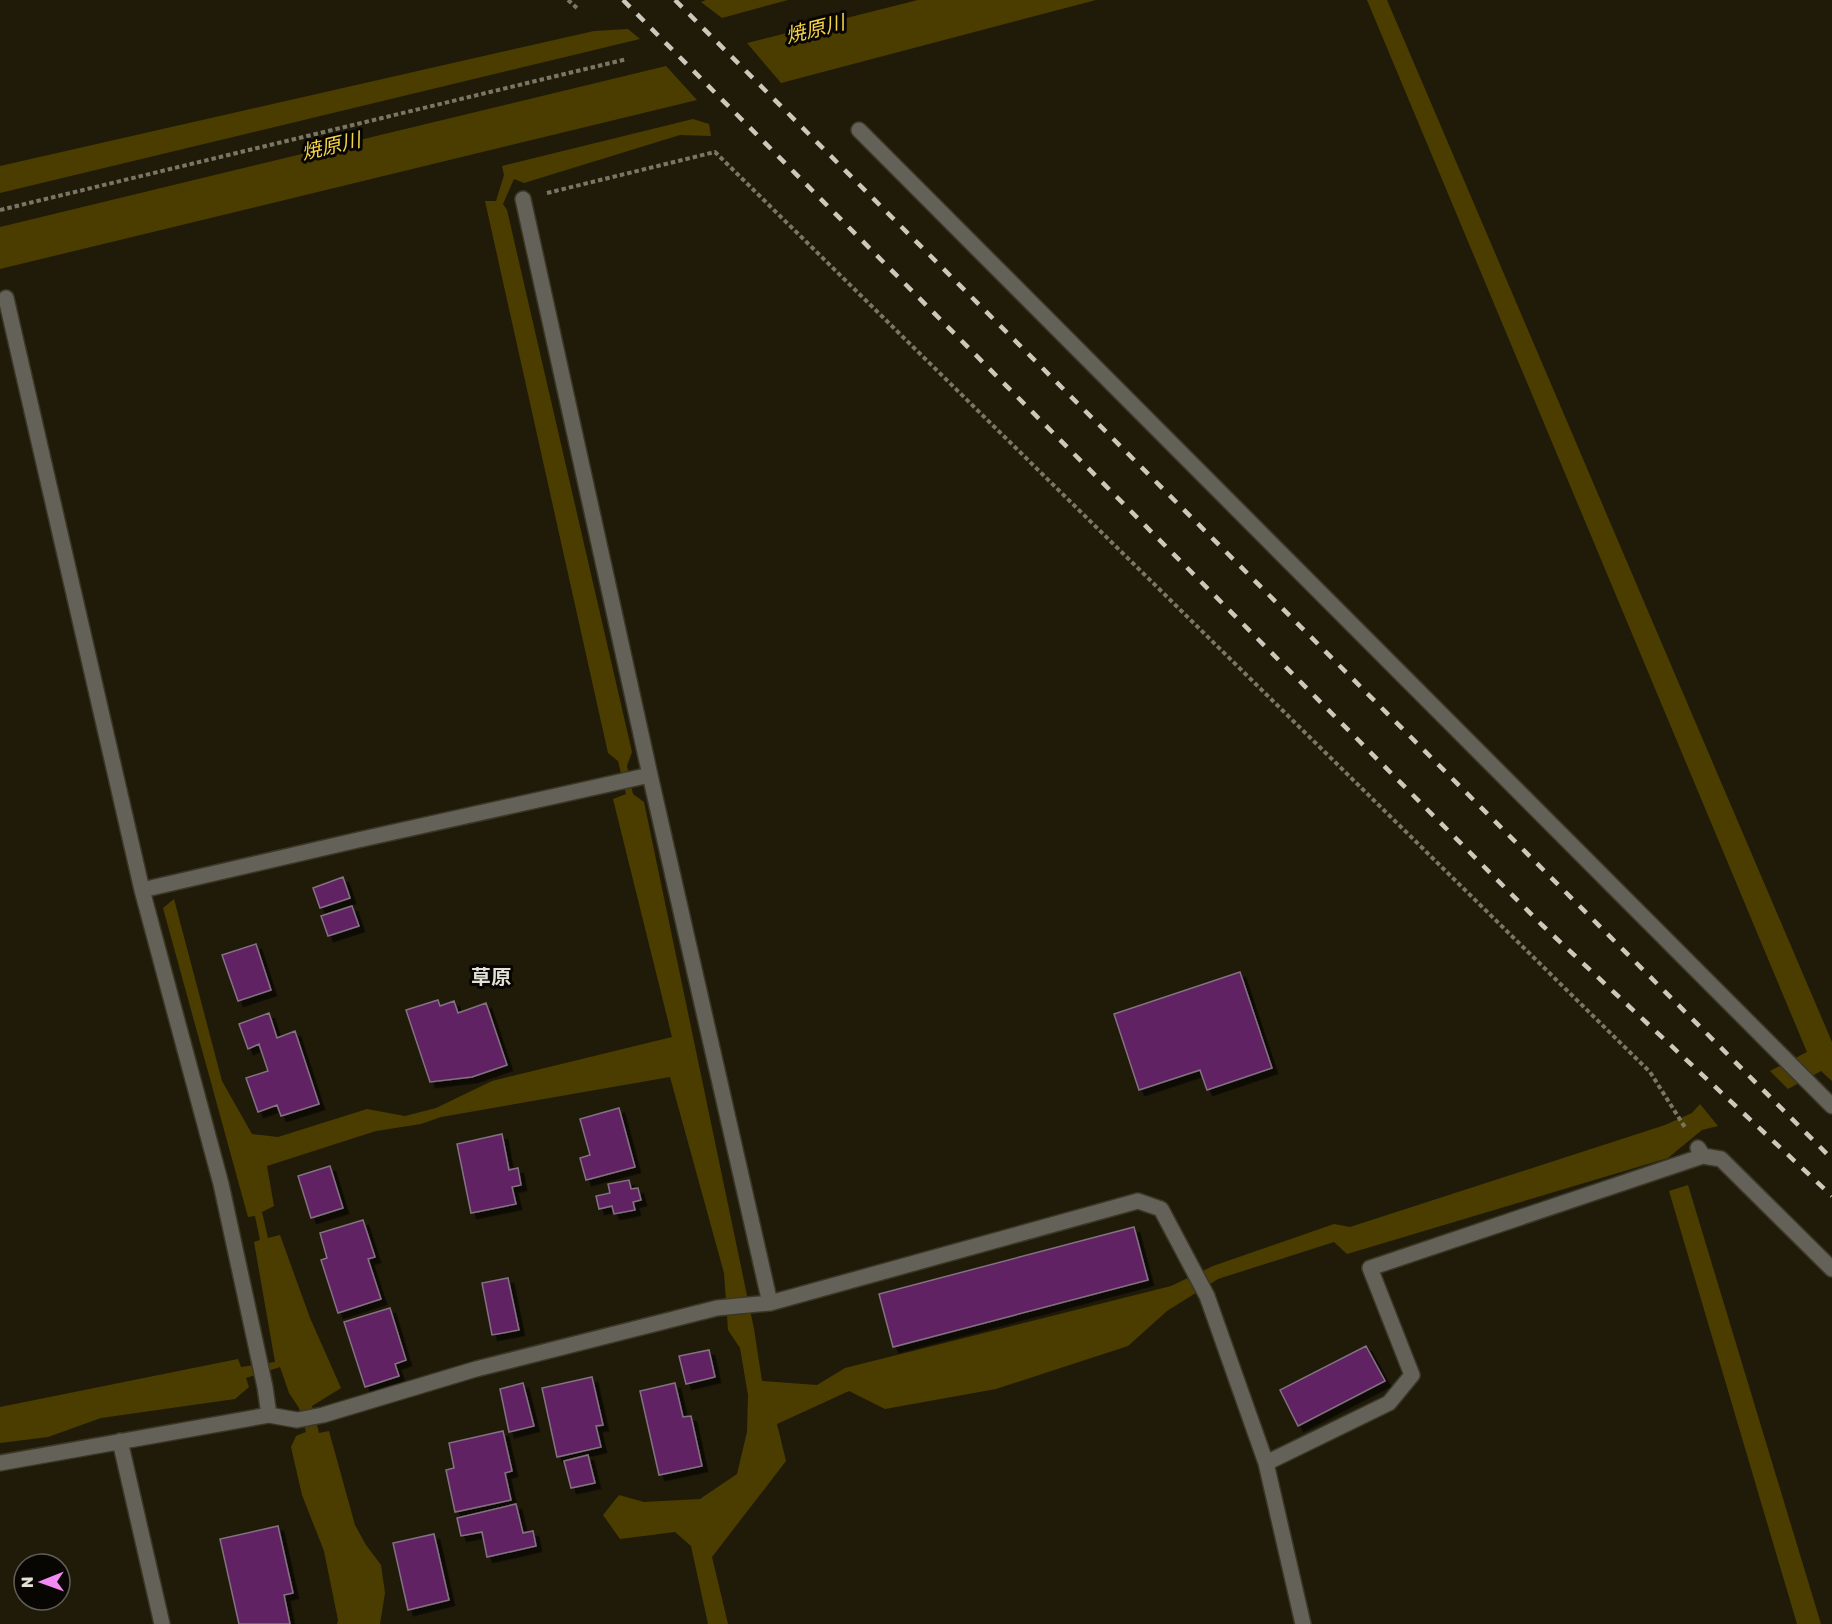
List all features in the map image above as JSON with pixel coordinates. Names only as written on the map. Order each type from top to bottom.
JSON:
[{"type":"street","points":[[859,130],[1832,1106]]},
{"type":"street","points":[[523,199],[650,775],[770,1303]]},
{"type":"street","points":[[6,298],[142,890],[221,1184],[265,1387],[268,1415]]},
{"type":"street","points":[[142,890],[650,775]]},
{"type":"street","points":[[1266,1463],[1389,1403],[1412,1375],[1370,1268],[1701,1152],[1721,1159],[1832,1269]]},
{"type":"street","points":[[0,1463],[268,1415],[297,1420],[323,1415],[476,1369],[717,1308],[770,1303],[1138,1202],[1161,1209],[1207,1296],[1266,1463],[1303,1624]]},
{"type":"street","points":[[120,1441],[162,1624]]},
{"type":"path","points":[[568,0],[578,9]]},
{"type":"path","points":[[0,210],[627,59]]},
{"type":"path","points":[[523,199],[715,152],[1650,1072],[1671,1105]]},
{"type":"water","points":[[706,0],[788,0],[722,18],[701,2]]},
{"type":"water","name":"焼原川","points":[[918,0],[1096,0],[781,83],[747,43]]},
{"type":"water","points":[[1367,0],[1387,0],[1832,1042],[1832,1081],[1821,1071],[1788,1089],[1770,1071],[1807,1052]]},
{"type":"water","points":[[628,29],[640,39],[0,193],[0,166],[594,31]]},
{"type":"water","points":[[666,66],[697,100],[0,269],[0,227]]},
{"type":"water","points":[[693,119],[709,124],[711,136],[680,135],[524,183],[514,179],[503,204],[507,210],[632,752],[627,766],[633,794],[644,802],[754,1329],[762,1381],[817,1385],[845,1368],[1171,1286],[1213,1266],[1334,1224],[1350,1227],[1665,1125],[1692,1113],[1700,1104],[1718,1126],[1702,1130],[1668,1158],[1347,1254],[1334,1242],[1218,1279],[1167,1311],[1128,1346],[996,1389],[885,1409],[849,1391],[777,1424],[786,1461],[712,1557],[728,1624],[708,1624],[691,1546],[675,1532],[620,1539],[603,1515],[619,1495],[644,1502],[700,1499],[737,1474],[747,1432],[748,1395],[740,1348],[728,1330],[724,1273],[670,1077],[441,1117],[421,1124],[376,1131],[267,1166],[274,1206],[262,1212],[268,1238],[280,1235],[310,1318],[341,1388],[312,1406],[319,1433],[329,1431],[355,1525],[381,1565],[385,1593],[380,1624],[337,1624],[324,1551],[302,1495],[291,1447],[296,1436],[306,1432],[299,1408],[289,1393],[280,1367],[246,1378],[249,1387],[235,1399],[101,1418],[48,1437],[0,1443],[0,1407],[238,1359],[241,1367],[275,1362],[254,1242],[260,1240],[255,1216],[248,1217],[163,908],[174,899],[222,1081],[252,1134],[278,1137],[367,1109],[405,1116],[436,1108],[492,1081],[672,1037],[613,799],[626,794],[618,761],[608,753],[485,201],[496,201],[504,175],[502,166]]},
{"type":"water","points":[[1688,1185],[1821,1624],[1797,1624],[1669,1191]]},
{"type":"building","points":[[343,877],[350,898],[320,908],[313,888]]},
{"type":"building","points":[[352,906],[359,926],[328,936],[321,916]]},
{"type":"building","points":[[256,944],[271,990],[238,1001],[222,955]]},
{"type":"building","points":[[1240,972],[1272,1068],[1207,1090],[1200,1070],[1139,1090],[1114,1014]]},
{"type":"building","points":[[438,1000],[440,1006],[454,1001],[458,1013],[486,1003],[507,1065],[472,1077],[430,1082],[406,1010]]},
{"type":"building","points":[[269,1013],[277,1038],[295,1031],[319,1104],[281,1116],[277,1105],[258,1112],[246,1078],[268,1071],[259,1044],[248,1049],[239,1024]]},
{"type":"building","points":[[619,1108],[635,1167],[586,1180],[580,1158],[590,1155],[580,1119]]},
{"type":"building","points":[[502,1134],[509,1170],[518,1168],[521,1185],[512,1187],[516,1204],[471,1213],[457,1144]]},
{"type":"building","points":[[330,1166],[343,1208],[311,1218],[298,1176]]},
{"type":"building","points":[[629,1180],[631,1189],[638,1188],[641,1200],[633,1202],[635,1210],[614,1214],[612,1206],[599,1209],[596,1196],[610,1193],[608,1184]]},
{"type":"building","points":[[363,1220],[375,1257],[368,1259],[381,1299],[338,1313],[321,1260],[327,1258],[320,1233]]},
{"type":"building","points":[[1134,1227],[1148,1280],[893,1347],[879,1294]]},
{"type":"building","points":[[508,1278],[519,1330],[492,1335],[482,1283]]},
{"type":"building","points":[[390,1308],[406,1360],[395,1364],[399,1376],[365,1387],[344,1322]]},
{"type":"building","points":[[1366,1346],[1385,1381],[1298,1426],[1280,1390]]},
{"type":"building","points":[[709,1350],[715,1377],[686,1384],[679,1356]]},
{"type":"building","points":[[592,1377],[603,1425],[596,1426],[601,1447],[557,1457],[542,1388]]},
{"type":"building","points":[[523,1383],[534,1426],[509,1432],[500,1389]]},
{"type":"building","points":[[675,1383],[683,1417],[691,1416],[702,1466],[659,1475],[640,1391]]},
{"type":"building","points":[[503,1431],[512,1471],[505,1473],[511,1500],[455,1512],[446,1470],[454,1468],[449,1443]]},
{"type":"building","points":[[588,1455],[595,1483],[571,1488],[564,1461]]},
{"type":"building","points":[[516,1504],[523,1533],[533,1531],[536,1546],[487,1557],[482,1532],[461,1536],[457,1518]]},
{"type":"building","points":[[278,1526],[293,1593],[284,1595],[290,1624],[239,1624],[220,1539]]},
{"type":"building","points":[[434,1534],[449,1600],[408,1610],[393,1543]]},
{"type":"railway","points":[[623,0],[1542,925],[1832,1196]]},
{"type":"railway","points":[[675,0],[1832,1159]]},
{"type":"district","name":"草原","points":[[491,977]]}]
